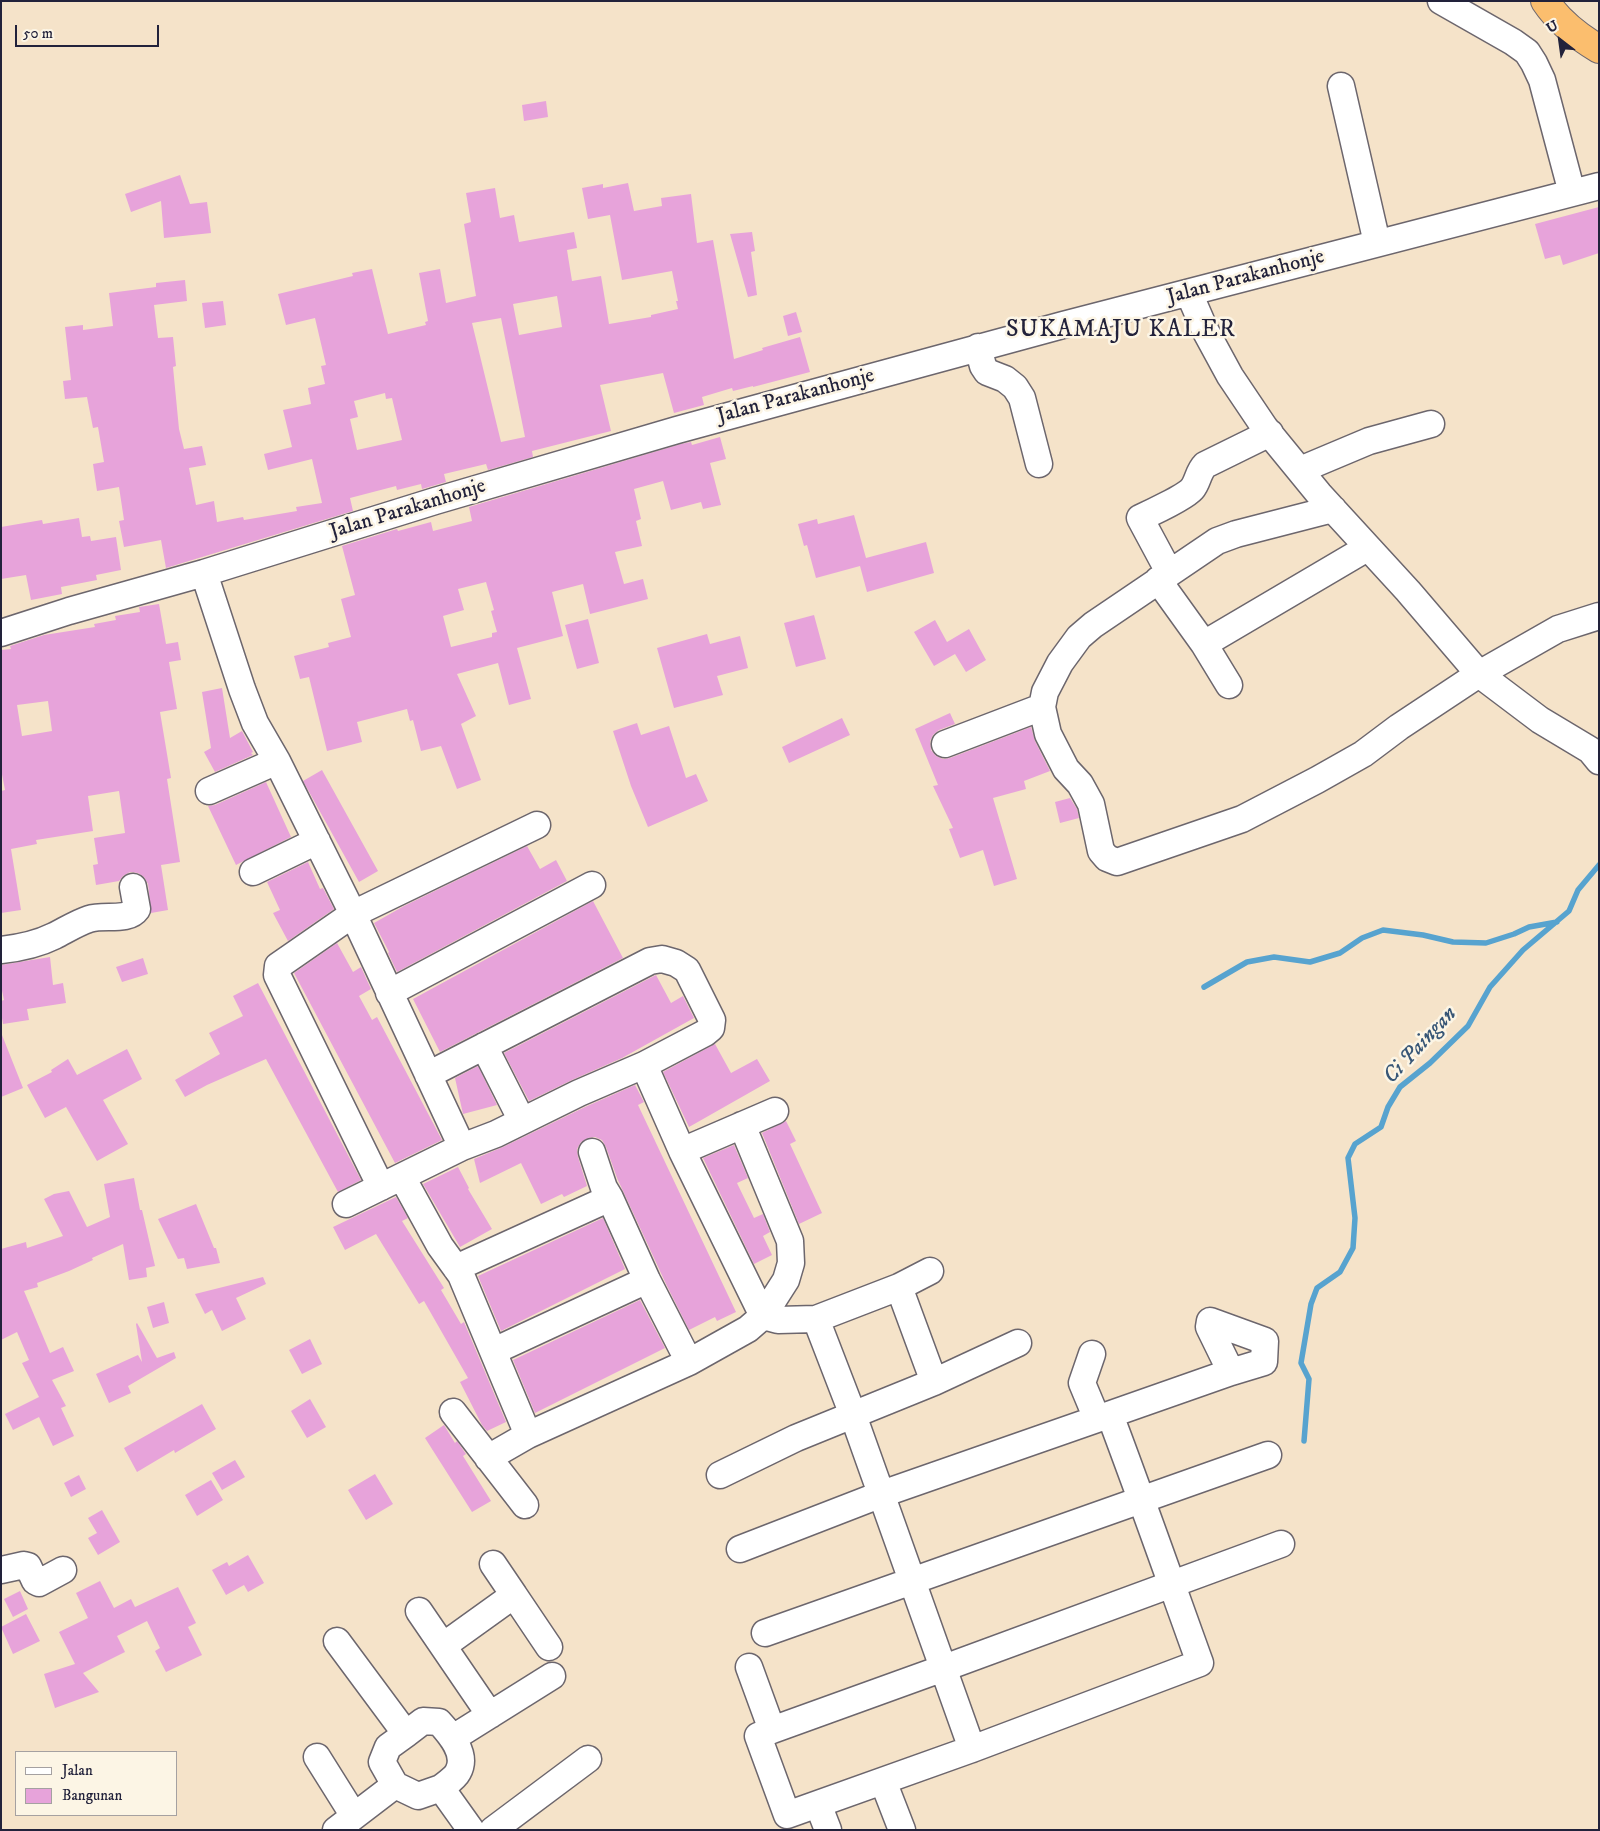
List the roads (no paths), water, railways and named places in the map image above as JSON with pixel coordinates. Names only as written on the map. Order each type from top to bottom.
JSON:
[{"type":"highway","points":[[1545,1],[1554,14],[1576,35],[1599,49]]},
{"type":"street","points":[[1441,1],[1513,42],[1526,52],[1534,63],[1542,80],[1572,193]]},
{"type":"street","points":[[1341,86],[1377,244]]},
{"type":"street","name":"Jalan Parakanhonje","points":[[1,633],[69,611],[204,573],[435,501],[677,430],[978,347],[1599,186]]},
{"type":"street","points":[[1189,293],[1205,330],[1230,376],[1270,433],[1366,548],[1408,592],[1479,674],[1540,720],[1590,750],[1599,761]]},
{"type":"street","points":[[978,347],[983,366],[987,372],[1005,379],[1015,387],[1022,398],[1039,464]]},
{"type":"street","points":[[1300,470],[1369,442],[1431,424]]},
{"type":"street","points":[[1229,685],[1130,520],[1191,490],[1197,481],[1200,470],[1205,465],[1270,433]]},
{"type":"street","points":[[1333,509],[1236,534],[1217,541],[1092,625],[1079,636],[1060,663],[1045,692],[1042,707],[1048,734],[1066,769],[1080,784],[1091,804],[1101,851],[1107,858],[1117,862],[1242,819],[1363,754],[1399,727],[1479,674],[1558,629],[1599,616]]},
{"type":"street","points":[[1204,644],[1366,548]]},
{"type":"street","points":[[204,573],[255,723],[277,761],[353,914],[462,1147]]},
{"type":"street","points":[[945,744],[1042,707]]},
{"type":"street","points":[[209,791],[277,761]]},
{"type":"street","points":[[528,1435],[461,1275],[391,1182],[276,970],[281,963],[353,914],[537,825]]},
{"type":"street","points":[[253,872],[316,841]]},
{"type":"street","points":[[389,992],[592,886]]},
{"type":"street","points":[[1,950],[39,942],[89,919],[102,916],[122,917],[134,914],[135,899]]},
{"type":"street","points":[[346,1204],[462,1147],[496,1134],[644,1065],[705,1033],[712,1025],[712,1020],[687,970],[676,963],[662,959],[650,961],[428,1075]]},
{"type":"street","points":[[484,1046],[522,1121]]},
{"type":"street","points":[[644,1065],[682,1151],[762,1316]]},
{"type":"street","points":[[682,1151],[775,1111]]},
{"type":"street","points":[[488,1458],[528,1435],[689,1362],[748,1329],[762,1316],[786,1280],[791,1262],[790,1241],[742,1125]]},
{"type":"street","points":[[592,1152],[604,1188],[647,1280],[689,1362]]},
{"type":"street","points":[[456,1268],[610,1198]]},
{"type":"street","points":[[762,1316],[778,1320],[816,1318],[899,1286],[930,1271]]},
{"type":"street","points":[[494,1351],[647,1280]]},
{"type":"street","points":[[899,1286],[934,1382]]},
{"type":"street","points":[[816,1318],[882,1494],[972,1749]]},
{"type":"street","points":[[720,1475],[796,1438],[934,1382],[1018,1343]]},
{"type":"street","points":[[1092,1354],[1082,1384],[1103,1417],[1142,1499],[1172,1585],[1200,1664],[972,1749],[786,1815],[758,1736],[1172,1585],[1281,1544]]},
{"type":"street","points":[[740,1548],[882,1494],[1231,1372]]},
{"type":"street","points":[[453,1412],[525,1505]]},
{"type":"street","points":[[765,1633],[1268,1455]]},
{"type":"street","points":[[493,1564],[549,1647]]},
{"type":"street","points":[[1,1570],[24,1565],[28,1566],[35,1581],[39,1583],[62,1570]]},
{"type":"street","points":[[442,1646],[514,1595]]},
{"type":"street","points":[[419,1611],[490,1715]]},
{"type":"street","points":[[337,1641],[406,1734]]},
{"type":"street","points":[[749,1667],[772,1730]]},
{"type":"street","points":[[453,1738],[552,1676]]},
{"type":"street","points":[[423,1721],[439,1722],[453,1738],[461,1757],[459,1772],[441,1788],[418,1796],[395,1785],[382,1762],[388,1747],[406,1734],[423,1721]]},
{"type":"street","points":[[317,1757],[345,1823],[395,1785]]},
{"type":"street","points":[[493,1830],[588,1759]]},
{"type":"street","points":[[883,1781],[902,1830]]},
{"type":"street","points":[[441,1788],[471,1830]]},
{"type":"street","points":[[818,1804],[828,1830]]},
{"type":"waterway","name":"Ci Paingan","points":[[1304,1441],[1309,1379],[1301,1363],[1311,1304],[1317,1288],[1340,1272],[1353,1248],[1355,1218],[1348,1158],[1355,1144],[1381,1127],[1388,1107],[1400,1087],[1430,1063],[1468,1026],[1490,987],[1523,950],[1569,911],[1578,890],[1599,865]]},
{"type":"waterway","points":[[1204,987],[1247,962],[1274,957],[1310,962],[1340,953],[1362,938],[1383,930],[1423,935],[1453,942],[1486,943],[1529,927],[1557,922]]},
{"type":"district","name":"SUKAMAJU KALER","points":[[1121,331]]}]
